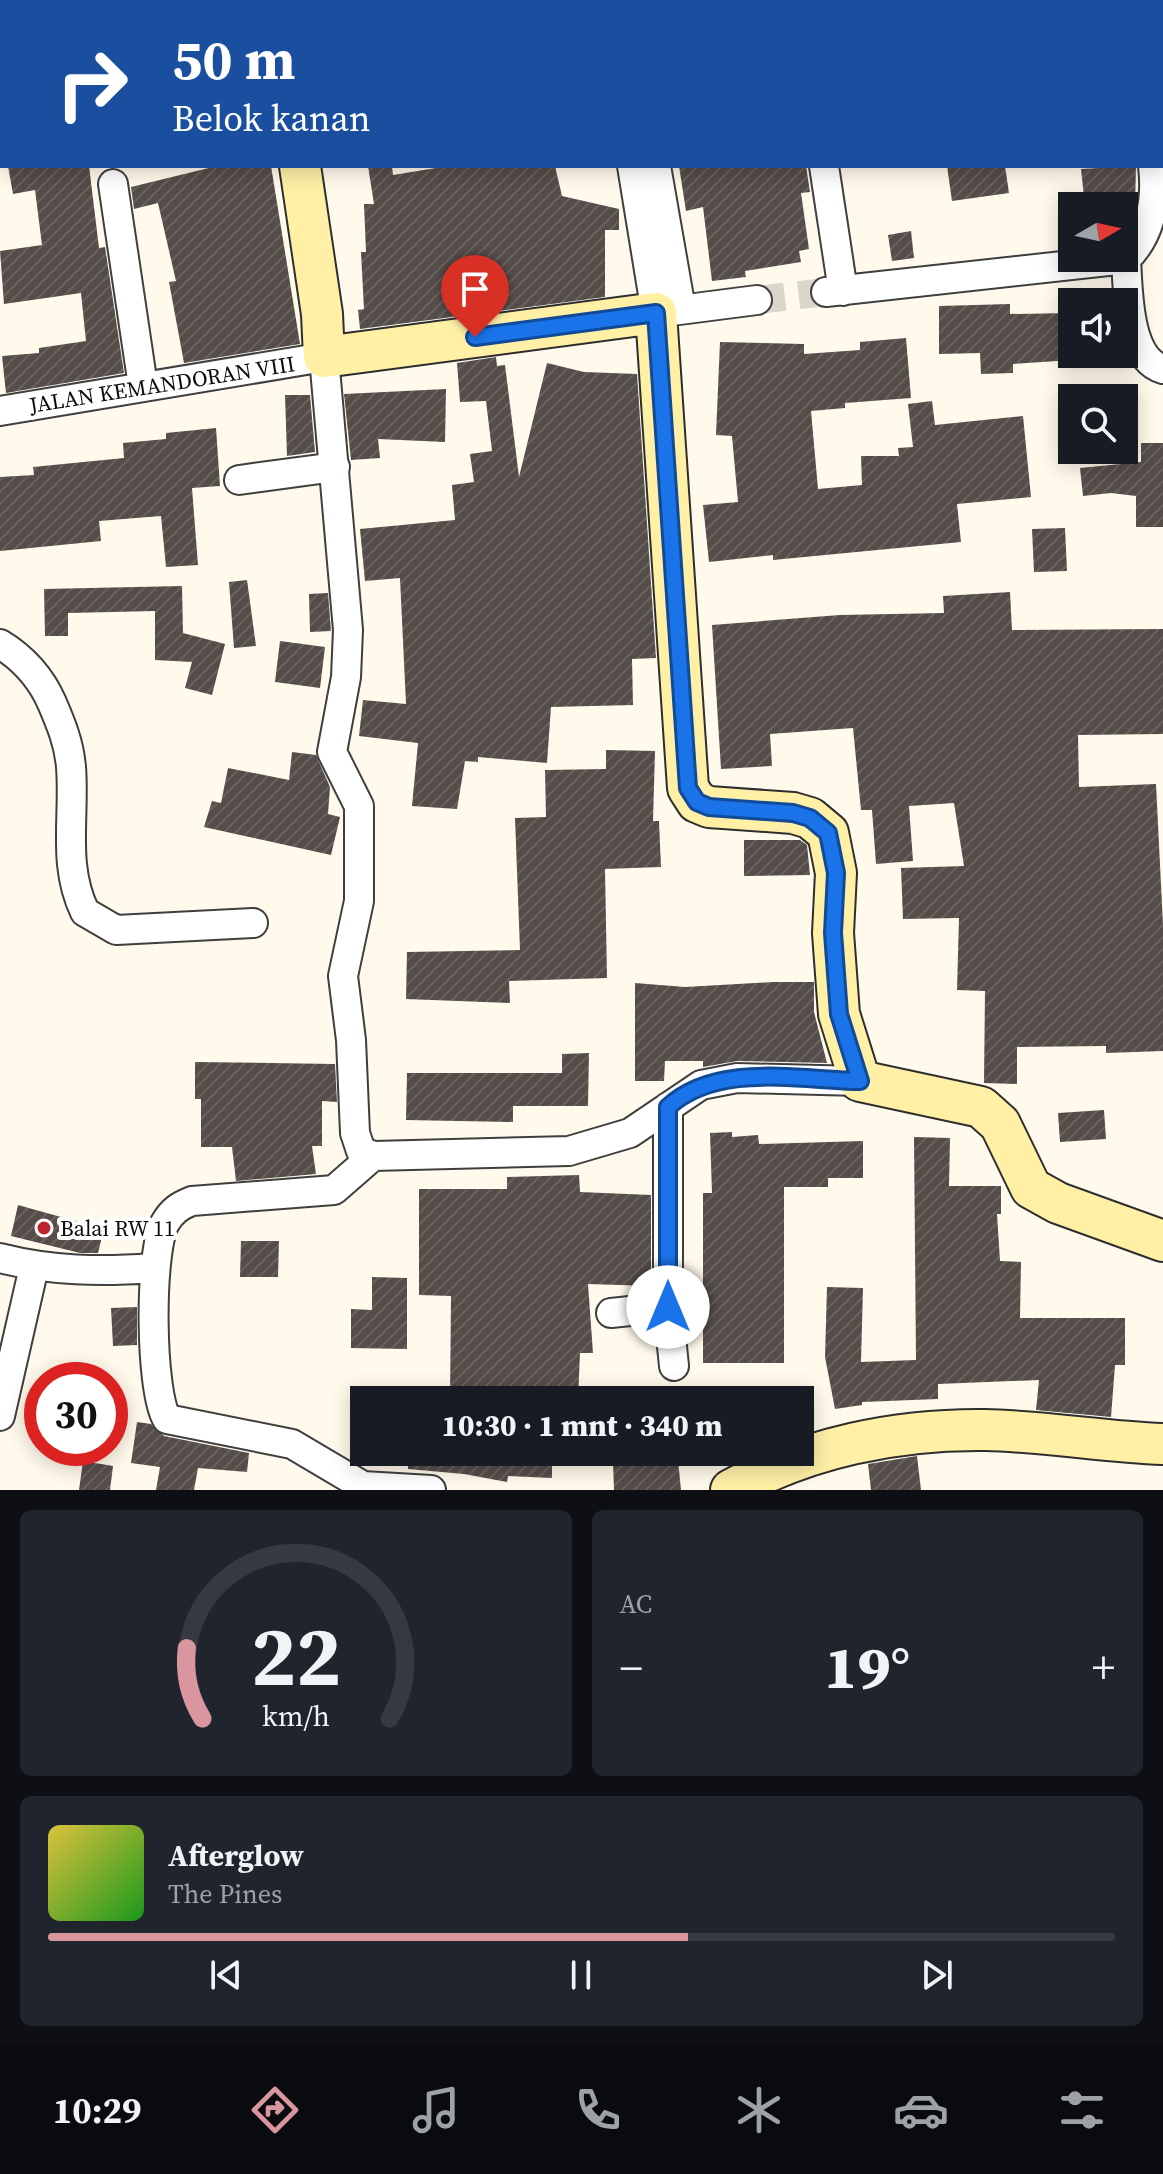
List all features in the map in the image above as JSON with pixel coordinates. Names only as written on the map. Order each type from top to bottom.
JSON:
[{"type":"street","name":"JALAN KEMANDORAN VIII","points":[[300,168],[322,314],[348,630],[346,677],[332,752],[359,806],[359,901],[343,976],[351,1040],[355,1133],[361,1151],[373,1156]]},
{"type":"street","points":[[632,168],[668,311]]},
{"type":"street","points":[[656,168],[668,311],[688,788],[697,802],[709,807],[793,813],[810,818],[828,833],[836,873],[833,933],[839,1014],[860,1081]]},
{"type":"street","points":[[824,168],[834,291],[1058,266]]},
{"type":"street","points":[[1138,241],[1146,229],[1156,190],[1153,168]]},
{"type":"street","points":[[113,184],[143,386]]},
{"type":"street","points":[[1127,272],[1131,326],[1145,355],[1163,369]]},
{"type":"street","points":[[668,311],[757,300]]},
{"type":"street","name":"JALAN KEMANDORAN VIII","points":[[0,411],[324,357],[668,311]]},
{"type":"street","points":[[239,480],[335,467]]},
{"type":"street","points":[[0,644],[29,666],[46,690],[66,735],[71,768],[71,870],[85,912],[116,930],[253,923]]},
{"type":"street","points":[[431,1490],[363,1486],[292,1444],[167,1419],[159,1394],[152,1268],[163,1225],[176,1207],[192,1201],[334,1190],[373,1156],[569,1151],[630,1133],[701,1085],[737,1078],[860,1081],[981,1107],[1000,1124],[1031,1188],[1058,1203],[1163,1241]]},
{"type":"street","points":[[668,1107],[668,1307],[674,1366]]},
{"type":"street","points":[[0,1258],[34,1267],[94,1272],[152,1268]]},
{"type":"street","points":[[0,1416],[34,1267]]},
{"type":"street","points":[[611,1313],[668,1307]]},
{"type":"street","points":[[731,1490],[767,1470],[827,1449],[926,1432],[987,1430],[1163,1444]]},
{"type":"building","points":[[8,168],[89,168],[99,248],[105,247],[124,373],[6,393],[2,356],[39,353],[39,348],[86,341],[81,293],[4,304],[0,251],[42,245],[35,190],[13,194]]},
{"type":"building","points":[[209,168],[271,168],[300,344],[184,363],[169,282],[176,281],[158,203],[134,209],[131,187]]},
{"type":"building","points":[[368,168],[392,168],[393,175],[436,168],[555,168],[562,196],[619,209],[619,230],[605,230],[605,297],[360,329],[358,310],[364,309],[361,252],[366,252],[364,204],[374,204]]},
{"type":"building","points":[[679,168],[806,168],[810,192],[801,193],[809,249],[799,251],[801,262],[745,271],[746,277],[712,281],[703,207],[686,211]]},
{"type":"building","points":[[947,168],[1005,168],[1009,193],[952,201]]},
{"type":"building","points":[[1136,168],[1135,192],[1083,192],[1081,169]]},
{"type":"building","points":[[911,231],[914,258],[892,261],[888,235]]},
{"type":"building","points":[[1010,304],[1010,314],[1058,313],[1058,361],[1013,364],[1013,373],[981,374],[980,353],[939,354],[939,306]]},
{"type":"building","points":[[906,338],[911,398],[845,403],[845,408],[811,411],[818,489],[862,485],[861,456],[899,456],[898,448],[913,447],[908,404],[932,401],[935,425],[1023,416],[1031,497],[957,504],[961,542],[773,560],[773,555],[709,562],[703,505],[738,502],[732,436],[716,435],[720,342],[804,344],[804,354],[860,350],[860,342]]},
{"type":"building","points":[[496,357],[497,366],[505,365],[519,477],[547,363],[584,372],[637,374],[656,658],[632,659],[633,705],[551,707],[547,763],[478,757],[478,762],[465,761],[457,809],[412,806],[418,743],[359,736],[363,700],[406,704],[400,578],[365,581],[360,529],[455,520],[452,485],[474,482],[470,454],[492,451],[486,401],[460,402],[457,363]]},
{"type":"building","points":[[446,389],[445,442],[378,439],[380,458],[351,460],[344,394]]},
{"type":"building","points":[[285,395],[310,395],[315,452],[287,456]]},
{"type":"building","points":[[216,428],[220,486],[192,488],[198,565],[166,567],[161,516],[99,521],[101,541],[0,551],[0,477],[34,475],[33,467],[124,458],[123,443],[166,439],[166,433]]},
{"type":"building","points":[[1141,443],[1163,443],[1163,527],[1136,527],[1136,496],[1111,493],[1083,496],[1080,468],[1141,462]]},
{"type":"building","points":[[1065,528],[1067,571],[1034,572],[1032,529]]},
{"type":"building","points":[[247,580],[256,646],[234,648],[229,582]]},
{"type":"building","points":[[182,586],[183,633],[225,644],[212,695],[185,688],[192,662],[155,660],[155,611],[68,613],[68,636],[45,636],[44,589]]},
{"type":"building","points":[[1010,592],[1012,630],[1163,629],[1163,734],[1078,735],[1079,787],[1156,784],[1163,925],[1163,1051],[1106,1053],[1106,1046],[1017,1047],[1017,1084],[984,1083],[985,991],[957,990],[959,918],[903,919],[901,868],[964,866],[954,803],[909,806],[913,861],[876,864],[872,810],[861,810],[853,728],[770,734],[772,766],[721,769],[712,625],[840,615],[944,613],[943,596]]},
{"type":"building","points":[[328,593],[331,631],[310,632],[309,594]]},
{"type":"building","points":[[280,641],[325,647],[320,688],[275,682]]},
{"type":"building","points":[[606,750],[655,751],[653,821],[659,821],[661,867],[605,869],[607,978],[509,981],[510,1003],[406,999],[407,952],[520,950],[515,818],[546,817],[545,770],[606,769]]},
{"type":"building","points":[[292,752],[316,755],[330,787],[328,814],[340,817],[331,855],[204,827],[212,801],[221,803],[228,768],[289,780]]},
{"type":"building","points":[[744,840],[800,840],[807,845],[810,875],[744,876]]},
{"type":"building","points":[[814,982],[814,1012],[827,1063],[737,1061],[703,1067],[703,1061],[665,1061],[664,1081],[635,1081],[635,983],[685,987]]},
{"type":"building","points":[[589,1053],[588,1106],[513,1106],[513,1122],[406,1120],[407,1073],[562,1073],[562,1054]]},
{"type":"building","points":[[195,1062],[335,1064],[337,1102],[322,1101],[322,1146],[312,1146],[316,1174],[236,1181],[232,1147],[201,1147],[201,1099],[195,1099]]},
{"type":"building","points":[[1104,1110],[1106,1139],[1060,1142],[1058,1113]]},
{"type":"building","points":[[732,1132],[732,1137],[758,1135],[759,1144],[863,1141],[863,1178],[828,1178],[828,1187],[784,1187],[784,1363],[703,1363],[703,1193],[712,1193],[710,1133]]},
{"type":"building","points":[[914,1137],[950,1138],[949,1186],[1001,1186],[1001,1214],[997,1214],[1000,1261],[1021,1262],[1020,1318],[1125,1318],[1125,1365],[1115,1365],[1111,1417],[1036,1410],[1039,1380],[938,1384],[938,1399],[862,1402],[862,1405],[835,1409],[825,1357],[827,1287],[863,1288],[861,1362],[916,1360]]},
{"type":"building","points":[[579,1175],[580,1192],[651,1195],[651,1286],[588,1284],[593,1353],[580,1353],[579,1386],[450,1386],[451,1296],[419,1295],[419,1189],[507,1189],[507,1177]]},
{"type":"building","name":"Balai RW 11","points":[[18,1205],[104,1229],[98,1253],[80,1253],[11,1236]]},
{"type":"building","points":[[241,1241],[279,1241],[278,1277],[240,1277]]},
{"type":"building","points":[[372,1277],[407,1278],[407,1349],[351,1348],[351,1309],[372,1310]]},
{"type":"building","points":[[137,1307],[137,1345],[113,1346],[111,1308]]},
{"type":"building","points":[[137,1422],[151,1424],[164,1436],[249,1453],[247,1472],[198,1468],[194,1490],[156,1490],[160,1467],[131,1463]]},
{"type":"building","points":[[917,1456],[921,1490],[871,1490],[868,1464]]},
{"type":"building","points":[[82,1466],[113,1466],[110,1490],[79,1490]]},
{"type":"building","points":[[408,1466],[552,1466],[552,1478],[508,1476],[507,1482],[408,1469]]},
{"type":"building","points":[[613,1466],[679,1466],[681,1490],[614,1490]]},
{"type":"tunnel","points":[[757,300],[826,292]]},
{"type":"place","name":"Balai RW 11","points":[[44,1228]]},
{"type":"route","points":[[475,337],[656,313],[688,788],[697,802],[709,807],[793,813],[810,818],[828,833],[834,850],[833,933],[839,1014],[841,1029],[860,1081],[737,1078],[701,1085],[681,1095],[668,1107],[668,1307]]}]
